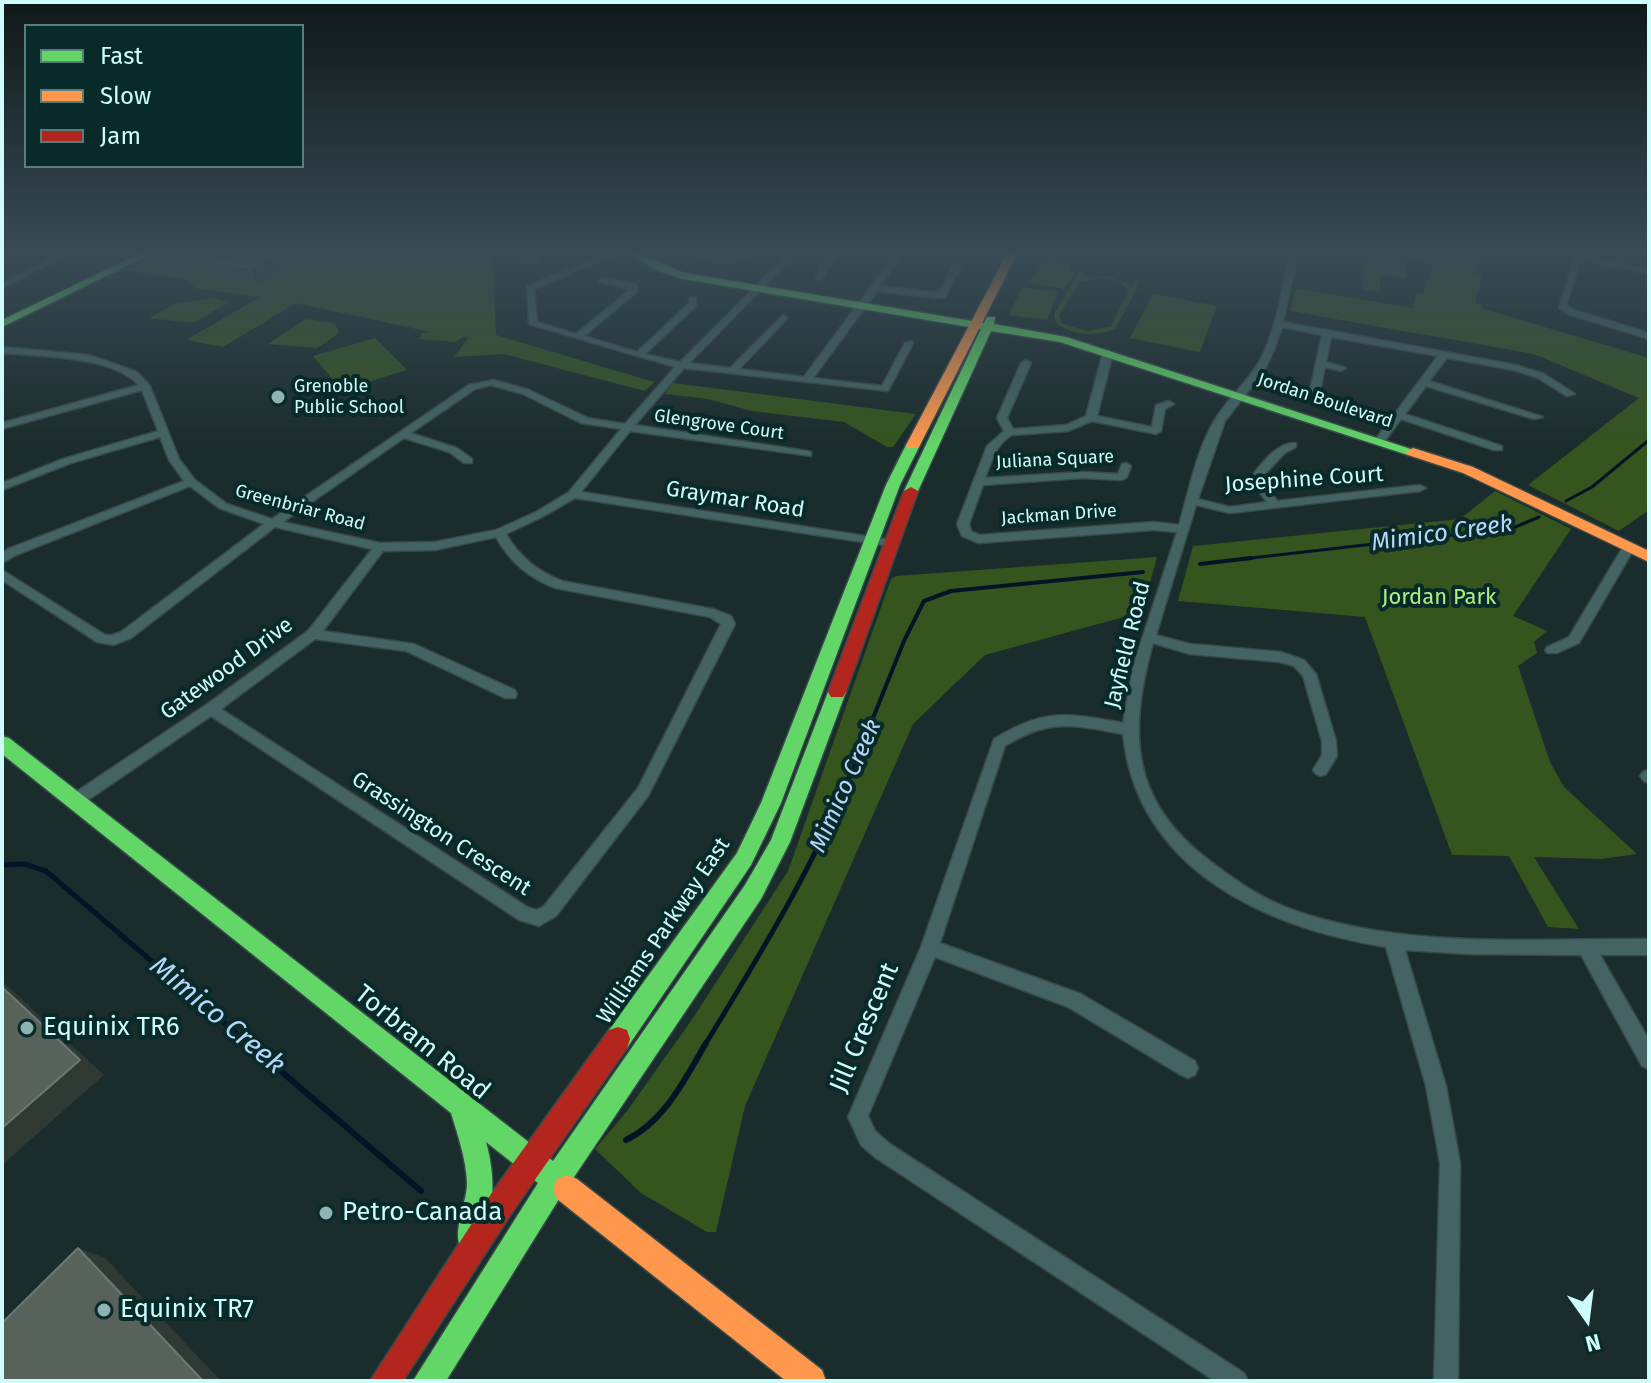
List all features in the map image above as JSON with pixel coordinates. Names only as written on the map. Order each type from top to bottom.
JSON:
[{"type":"main road","name":"Jordan Boulevard","points":[[919,317],[1062,339],[1380,440],[1500,483],[1649,557]]},
{"type":"main road","name":"Williams Parkway East","points":[[428,1381],[556,1180],[753,892],[780,842],[914,479],[985,317]]},
{"type":"main road","name":"Williams Parkway East","points":[[385,1381],[455,1274],[744,859],[771,803],[893,485],[987,317]]},
{"type":"main road","name":"Torbram Road","points":[[2,743],[811,1381]]},
{"type":"main road","points":[[455,1274],[483,1204],[484,1188],[462,1108]]},
{"type":"street","points":[[532,317],[533,324],[682,365],[885,389],[909,343]]},
{"type":"street","points":[[578,337],[602,317]]},
{"type":"street","points":[[639,355],[680,317]]},
{"type":"street","name":"Greenbriar Road","points":[[145,386],[174,460],[191,482],[223,506],[273,523],[380,547],[435,546],[499,533],[573,494],[627,427],[730,317]]},
{"type":"street","points":[[807,379],[856,317]]},
{"type":"street","name":"Jayfield Road","points":[[1279,317],[1263,365],[1216,427],[1137,682],[1130,730],[1138,782],[1151,808],[1173,839],[1222,882],[1267,909],[1319,928],[1393,941],[1649,947]]},
{"type":"street","points":[[1586,317],[1649,336]]},
{"type":"street","points":[[734,369],[783,318]]},
{"type":"street","points":[[1277,324],[1528,371],[1570,394]]},
{"type":"street","points":[[1315,390],[1327,334]]},
{"type":"street","points":[[2,350],[106,362],[134,374],[145,386],[2,426]]},
{"type":"street","points":[[1091,418],[1108,353]]},
{"type":"street","points":[[1380,440],[1445,354]]},
{"type":"street","points":[[1026,363],[1002,418],[1010,432],[1068,428],[1091,418],[1156,431],[1160,407],[1169,404]]},
{"type":"street","points":[[1322,364],[1341,368]]},
{"type":"street","name":"Glengrove Court","points":[[403,434],[472,387],[485,382],[526,392],[585,421],[807,454]]},
{"type":"street","points":[[1425,383],[1538,417]]},
{"type":"street","points":[[1399,415],[1498,448]]},
{"type":"street","name":"Jackman Drive","points":[[1010,432],[992,446],[963,524],[966,533],[978,539],[1154,526],[1182,529]]},
{"type":"street","points":[[2,487],[67,461],[162,433]]},
{"type":"street","points":[[2,574],[102,639],[113,640],[126,635],[273,523],[403,434],[453,450],[468,461]]},
{"type":"street","points":[[1275,506],[1263,489],[1259,473],[1281,451],[1292,445]]},
{"type":"street","name":"Juliana Square","points":[[979,482],[1083,475],[1122,477],[1126,466]]},
{"type":"street","points":[[2,559],[12,552],[191,482]]},
{"type":"street","name":"Josephine Court","points":[[1191,501],[1230,510],[1420,488]]},
{"type":"street","name":"Graymar Road","points":[[573,494],[869,543],[891,544]]},
{"type":"street","name":"Grassington Crescent","points":[[211,709],[525,915],[539,918],[550,911],[643,792],[728,624],[726,619],[713,613],[559,585],[539,577],[517,561],[499,533]]},
{"type":"street","name":"Gatewood Drive","points":[[76,800],[211,709],[313,634],[380,547]]},
{"type":"street","points":[[1552,650],[1574,640],[1629,547]]},
{"type":"street","points":[[313,634],[409,647],[510,694]]},
{"type":"street","points":[[1150,638],[1190,649],[1281,657],[1299,663],[1309,674],[1329,741],[1330,756],[1321,770]]},
{"type":"street","name":"Jill Crescent","points":[[1130,730],[1072,719],[1043,719],[1022,727],[999,743],[930,947],[858,1117],[868,1138],[1236,1381]]},
{"type":"street","points":[[1393,941],[1436,1086],[1450,1163],[1446,1381]]},
{"type":"street","points":[[1585,945],[1649,1059]]},
{"type":"street","points":[[930,947],[1074,1000],[1188,1068]]},
{"type":"green space","points":[[152,317],[204,317],[193,323],[149,318]]},
{"type":"green space","points":[[226,317],[274,317],[223,347],[186,340]]},
{"type":"green space","points":[[359,317],[495,317],[496,335],[654,382],[645,391],[504,354],[454,357],[468,338],[463,337],[456,342],[419,339],[422,333],[431,332]]},
{"type":"green space","points":[[1021,317],[1048,317],[1047,320]]},
{"type":"green space","points":[[1054,317],[1060,317],[1062,324],[1088,331],[1111,326],[1116,317],[1122,317],[1115,329],[1092,334],[1068,330],[1055,321]]},
{"type":"green space","points":[[1141,317],[1213,317],[1200,352],[1130,338]]},
{"type":"green space","points":[[1321,317],[1509,317],[1649,358],[1649,510],[1619,531],[1528,485],[1639,398],[1534,354]]},
{"type":"green space","points":[[306,319],[335,323],[339,333],[317,348],[268,344]]},
{"type":"green space","points":[[375,338],[407,370],[342,390],[313,356]]},
{"type":"green space","points":[[673,383],[916,414],[893,447],[887,447],[844,422],[752,411],[708,399],[665,394]]},
{"type":"green space","name":"Jordan Park","points":[[1495,491],[1571,529],[1513,616],[1547,631],[1534,642],[1537,653],[1518,666],[1550,762],[1564,787],[1637,854],[1601,859],[1534,857],[1579,929],[1548,927],[1509,856],[1452,855],[1365,617],[1178,601],[1193,546],[1460,519]]},
{"type":"green space","points":[[1157,557],[1142,612],[985,655],[913,724],[745,1106],[716,1232],[707,1232],[641,1193],[595,1149],[627,1111],[693,1018],[788,871],[891,579],[896,576]]},
{"type":"building","points":[[2,987],[80,1060],[2,1128]]},
{"type":"building","name":"Equinix TR7","points":[[78,1248],[203,1381],[2,1381],[2,1323]]},
{"type":"waterway","name":"Mimico Creek","points":[[1566,501],[1592,487],[1649,440]]},
{"type":"waterway","name":"Mimico Creek","points":[[1234,560],[1513,528],[1539,517]]},
{"type":"waterway","name":"Mimico Creek","points":[[1234,560],[1251,558]]},
{"type":"waterway","name":"Mimico Creek","points":[[1200,564],[1234,560]]},
{"type":"waterway","name":"Mimico Creek","points":[[850,775],[904,641],[924,601],[951,591],[1143,572]]},
{"type":"waterway","name":"Mimico Creek","points":[[705,1045],[802,878],[851,773]]},
{"type":"waterway","name":"Mimico Creek","points":[[2,865],[24,864],[46,871],[250,1045]]},
{"type":"waterway","name":"Mimico Creek","points":[[248,1043],[421,1191]]},
{"type":"waterway","name":"Mimico Creek","points":[[626,1140],[640,1132],[663,1110],[682,1085],[706,1043]]},
{"type":"traffic: fast","points":[[2,324],[17,317]]},
{"type":"traffic: fast","points":[[927,317],[1062,339],[1413,452]]},
{"type":"traffic: fast","points":[[911,491],[991,319]]},
{"type":"traffic: fast","points":[[618,1039],[744,859],[771,803],[893,485],[913,445]]},
{"type":"traffic: fast","points":[[428,1381],[556,1180],[753,892],[780,842],[837,692]]},
{"type":"traffic: fast","points":[[2,743],[567,1189]]},
{"type":"traffic: fast","points":[[462,1108],[480,1171],[479,1201],[470,1236]]},
{"type":"traffic: slow","points":[[913,445],[980,317]]},
{"type":"traffic: slow","points":[[1413,452],[1468,470],[1649,557]]},
{"type":"traffic: slow","points":[[567,1189],[811,1381]]},
{"type":"traffic: jam","points":[[837,692],[911,491]]},
{"type":"traffic: jam","points":[[385,1381],[501,1204],[618,1039]]},
{"type":"place","name":"Grenoble Public School","points":[[278,397]]},
{"type":"place","name":"Equinix TR6","points":[[27,1028]]},
{"type":"place","name":"Petro-Canada","points":[[326,1213]]},
{"type":"place","name":"Equinix TR7","points":[[104,1310]]}]
